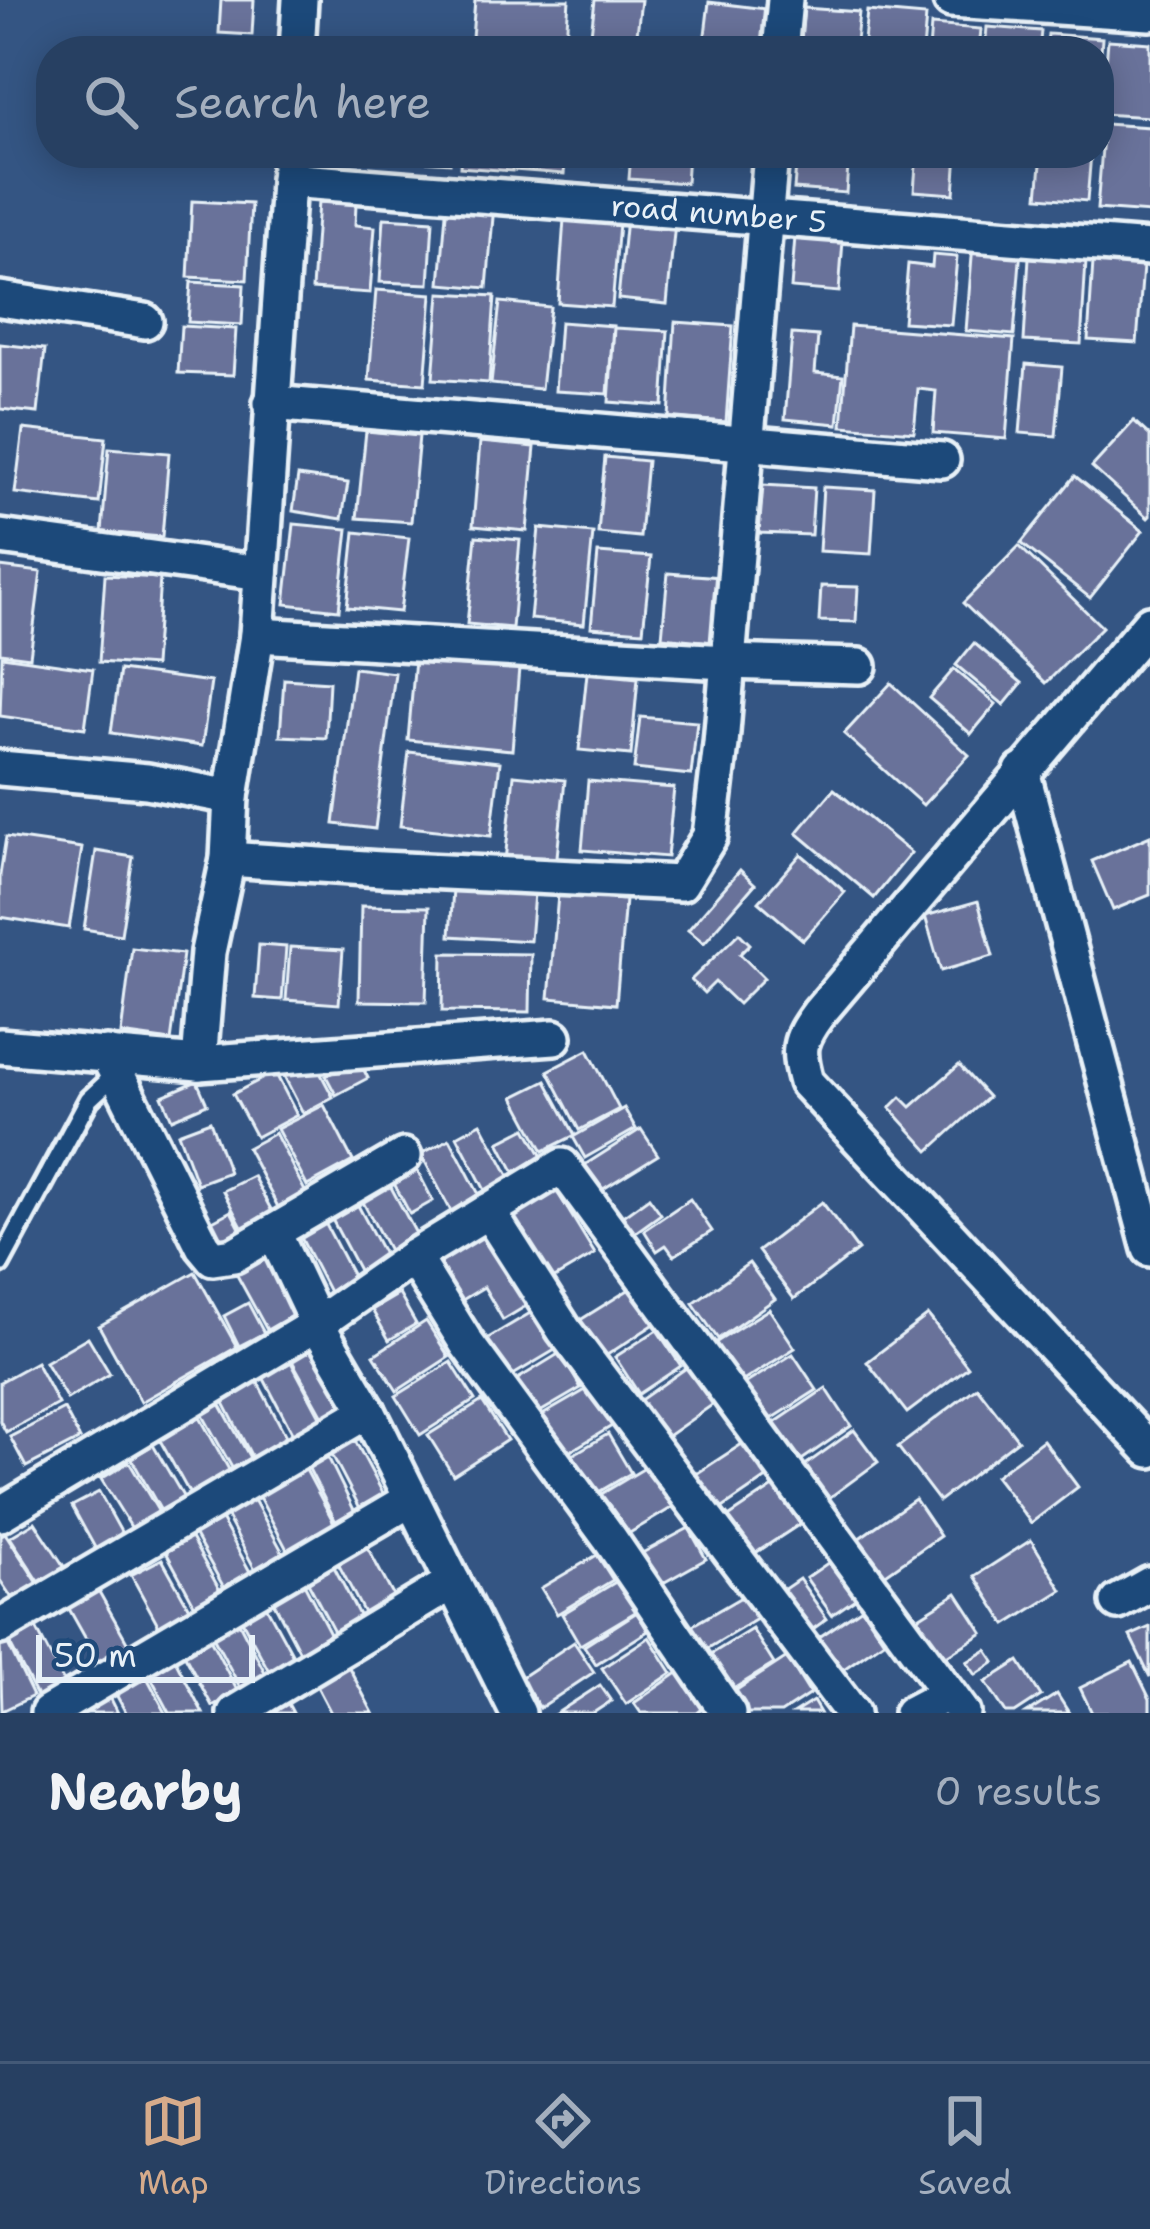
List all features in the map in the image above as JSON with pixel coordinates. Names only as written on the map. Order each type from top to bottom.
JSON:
[{"type":"street","points":[[298,36],[300,0]]},
{"type":"street","points":[[781,36],[785,0]]},
{"type":"street","points":[[951,0],[1150,13]]},
{"type":"street","points":[[199,1063],[208,952],[228,859],[231,796],[257,635],[289,168]]},
{"type":"street","name":"road number 5","points":[[308,168],[766,217],[1150,248]]},
{"type":"street","points":[[228,859],[681,883],[710,836],[770,168]]},
{"type":"street","points":[[0,298],[146,320]]},
{"type":"street","points":[[271,403],[942,460]]},
{"type":"street","points":[[0,537],[260,572]]},
{"type":"street","points":[[1150,623],[818,1014],[802,1035],[799,1057],[806,1082],[1150,1450]]},
{"type":"street","points":[[257,635],[860,666]]},
{"type":"street","points":[[0,768],[147,782],[231,796]]},
{"type":"street","points":[[1022,771],[1150,1249]]},
{"type":"street","points":[[0,1046],[112,1063],[199,1063],[554,1037]]},
{"type":"street","points":[[112,1063],[213,1258],[234,1255],[404,1156]]},
{"type":"street","points":[[0,1514],[317,1324],[413,1257],[562,1166],[955,1703],[911,1713]]},
{"type":"street","points":[[488,1211],[564,1330],[852,1713]]},
{"type":"street","points":[[274,1233],[453,1582],[510,1711]]},
{"type":"street","points":[[413,1257],[467,1344],[610,1539],[728,1713]]},
{"type":"street","points":[[0,1627],[368,1411]]},
{"type":"street","points":[[48,1713],[410,1500]]},
{"type":"street","points":[[235,1713],[453,1582]]},
{"type":"street","points":[[1118,1602],[1150,1584]]},
{"type":"lane","points":[[0,1264],[112,1063]]},
{"type":"building","points":[[221,0],[254,0],[252,35],[219,33]]},
{"type":"building","points":[[475,0],[569,0],[566,36],[472,36]]},
{"type":"building","points":[[595,0],[641,0],[637,36],[591,36]]},
{"type":"building","points":[[709,2],[766,9],[763,36],[705,36]]},
{"type":"building","points":[[804,8],[859,12],[857,36],[801,36]]},
{"type":"building","points":[[867,11],[926,16],[924,36],[864,36]]},
{"type":"building","points":[[931,25],[981,29],[980,36],[930,36]]},
{"type":"building","points":[[987,27],[1041,31],[1040,36],[986,36]]},
{"type":"building","points":[[1114,40],[1150,43],[1150,117],[1114,115]]},
{"type":"building","points":[[1114,125],[1150,127],[1150,213],[1097,209],[1100,168],[1114,168]]},
{"type":"building","points":[[515,168],[565,168],[564,174]]},
{"type":"building","points":[[630,168],[687,168],[686,183],[629,179]]},
{"type":"building","points":[[796,168],[848,168],[846,193],[794,189]]},
{"type":"building","points":[[916,168],[956,168],[954,194],[914,191]]},
{"type":"building","points":[[1041,168],[1090,168],[1087,201],[1038,197]]},
{"type":"building","points":[[192,201],[251,204],[247,280],[188,277]]},
{"type":"building","points":[[447,201],[494,205],[487,288],[440,284]]},
{"type":"building","points":[[318,202],[356,204],[355,225],[375,227],[370,293],[312,289]]},
{"type":"building","points":[[384,218],[433,221],[429,284],[380,282]]},
{"type":"building","points":[[626,218],[675,223],[667,304],[618,299]]},
{"type":"building","points":[[564,219],[619,223],[612,307],[558,303]]},
{"type":"building","points":[[796,224],[844,228],[839,292],[791,288]]},
{"type":"building","points":[[973,244],[1021,248],[1014,335],[966,331]]},
{"type":"building","points":[[933,255],[957,257],[951,325],[903,322],[908,264],[932,267]]},
{"type":"building","points":[[1029,257],[1086,261],[1081,344],[1024,341]]},
{"type":"building","points":[[1093,262],[1143,266],[1137,343],[1088,340]]},
{"type":"building","points":[[191,282],[244,285],[242,325],[188,322]]},
{"type":"building","points":[[376,290],[432,294],[425,384],[369,380]]},
{"type":"building","points":[[440,293],[495,296],[489,383],[433,379]]},
{"type":"building","points":[[500,302],[550,307],[541,389],[491,384]]},
{"type":"building","points":[[560,322],[613,326],[608,394],[555,391]]},
{"type":"building","points":[[675,322],[733,326],[726,422],[669,418]]},
{"type":"building","points":[[181,326],[236,329],[233,375],[178,373]]},
{"type":"building","points":[[850,326],[1014,339],[1006,439],[933,433],[936,391],[918,389],[914,432],[842,426]]},
{"type":"building","points":[[614,328],[668,331],[663,406],[609,402]]},
{"type":"building","points":[[792,334],[818,336],[815,373],[843,376],[838,424],[785,419]]},
{"type":"building","points":[[0,344],[45,349],[38,413],[0,409]]},
{"type":"building","points":[[1026,364],[1062,367],[1056,436],[1020,433]]},
{"type":"building","points":[[1134,421],[1150,436],[1148,518],[1092,467]]},
{"type":"building","points":[[23,429],[106,438],[99,503],[15,493]]},
{"type":"building","points":[[366,431],[419,436],[411,522],[357,518]]},
{"type":"building","points":[[480,442],[535,447],[527,531],[473,526]]},
{"type":"building","points":[[109,448],[169,453],[162,537],[102,532]]},
{"type":"building","points":[[605,457],[647,461],[640,537],[598,533]]},
{"type":"building","points":[[298,476],[348,483],[342,519],[293,511]]},
{"type":"building","points":[[1075,476],[1143,531],[1090,598],[1021,543]]},
{"type":"building","points":[[763,485],[814,488],[811,535],[759,533]]},
{"type":"building","points":[[823,487],[875,490],[871,554],[819,551]]},
{"type":"building","points":[[294,524],[348,529],[339,610],[285,604]]},
{"type":"building","points":[[539,528],[593,533],[584,624],[530,619]]},
{"type":"building","points":[[355,532],[409,538],[400,612],[347,607]]},
{"type":"building","points":[[476,536],[520,540],[512,628],[467,624]]},
{"type":"building","points":[[1019,546],[1102,627],[1046,683],[963,603]]},
{"type":"building","points":[[598,553],[651,557],[643,631],[591,627]]},
{"type":"building","points":[[0,567],[41,572],[30,657],[0,653]]},
{"type":"building","points":[[668,573],[720,577],[713,642],[662,637]]},
{"type":"building","points":[[105,575],[160,578],[154,666],[99,662]]},
{"type":"building","points":[[821,586],[858,587],[856,622],[819,621]]},
{"type":"building","points":[[974,643],[1022,683],[1004,705],[956,665]]},
{"type":"building","points":[[2,656],[93,669],[85,728],[0,716]]},
{"type":"building","points":[[415,659],[519,668],[512,750],[408,740]]},
{"type":"building","points":[[354,668],[395,673],[375,829],[334,824]]},
{"type":"building","points":[[954,669],[996,704],[971,734],[929,698]]},
{"type":"building","points":[[120,670],[211,682],[202,746],[111,733]]},
{"type":"building","points":[[587,673],[638,678],[631,755],[579,750]]},
{"type":"building","points":[[284,679],[329,682],[326,738],[280,736]]},
{"type":"building","points":[[891,683],[969,755],[923,805],[844,734]]},
{"type":"building","points":[[640,717],[697,722],[691,775],[634,769]]},
{"type":"building","points":[[409,752],[500,762],[491,836],[400,826]]},
{"type":"building","points":[[514,775],[565,780],[556,866],[505,861]]},
{"type":"building","points":[[588,781],[674,788],[667,857],[582,850]]},
{"type":"building","points":[[834,789],[911,853],[874,898],[797,833]]},
{"type":"building","points":[[1150,836],[1150,895],[1113,910],[1092,861]]},
{"type":"building","points":[[6,837],[82,848],[69,928],[0,917]]},
{"type":"building","points":[[96,851],[133,857],[121,935],[84,929]]},
{"type":"building","points":[[801,854],[845,892],[803,940],[759,902]]},
{"type":"building","points":[[740,870],[755,884],[704,943],[688,930]]},
{"type":"building","points":[[453,888],[534,893],[530,941],[450,936]]},
{"type":"building","points":[[558,895],[625,900],[616,1004],[549,998]]},
{"type":"building","points":[[978,901],[993,956],[941,971],[925,916]]},
{"type":"building","points":[[361,906],[429,907],[426,1002],[359,1001]]},
{"type":"building","points":[[739,933],[750,944],[740,954],[764,978],[738,1004],[715,982],[704,993],[691,980]]},
{"type":"building","points":[[259,945],[286,947],[282,1000],[255,998]]},
{"type":"building","points":[[290,947],[343,950],[339,1004],[286,1000]]},
{"type":"building","points":[[132,948],[183,954],[171,1041],[121,1034]]},
{"type":"building","points":[[443,953],[531,954],[530,1012],[442,1011]]},
{"type":"building","points":[[588,1050],[619,1109],[579,1130],[548,1071]]},
{"type":"building","points":[[312,1057],[333,1097],[303,1113],[282,1072]]},
{"type":"building","points":[[358,1059],[368,1078],[336,1095],[326,1076]]},
{"type":"building","points":[[959,1065],[988,1097],[929,1151],[890,1108],[901,1097],[911,1107]]},
{"type":"building","points":[[275,1072],[297,1115],[256,1137],[233,1094]]},
{"type":"building","points":[[197,1081],[207,1104],[172,1119],[162,1096]]},
{"type":"building","points":[[546,1081],[575,1135],[543,1151],[514,1097]]},
{"type":"building","points":[[324,1105],[353,1161],[307,1186],[277,1129]]},
{"type":"building","points":[[624,1108],[636,1129],[585,1158],[573,1137]]},
{"type":"building","points":[[210,1121],[229,1172],[197,1184],[178,1133]]},
{"type":"building","points":[[481,1123],[513,1183],[488,1196],[457,1136]]},
{"type":"building","points":[[526,1128],[545,1162],[517,1177],[499,1142]]},
{"type":"building","points":[[641,1129],[658,1155],[600,1191],[583,1166]]},
{"type":"building","points":[[275,1133],[306,1193],[278,1207],[247,1148]]},
{"type":"building","points":[[450,1139],[482,1200],[453,1215],[421,1154]]},
{"type":"building","points":[[413,1162],[433,1201],[410,1214],[389,1174]]},
{"type":"building","points":[[253,1176],[274,1215],[244,1231],[223,1191]]},
{"type":"building","points":[[386,1178],[420,1241],[392,1256],[358,1193]]},
{"type":"building","points":[[556,1190],[595,1254],[546,1283],[507,1219]]},
{"type":"building","points":[[353,1196],[387,1260],[361,1274],[327,1210]]},
{"type":"building","points":[[649,1197],[661,1214],[629,1237],[617,1220]]},
{"type":"building","points":[[690,1199],[712,1231],[674,1256],[666,1245],[657,1251],[644,1230]]},
{"type":"building","points":[[822,1202],[858,1250],[794,1299],[758,1251]]},
{"type":"building","points":[[231,1211],[243,1234],[217,1247],[205,1225]]},
{"type":"building","points":[[323,1219],[354,1278],[329,1292],[298,1232]]},
{"type":"building","points":[[483,1223],[531,1303],[503,1320],[484,1287],[449,1308],[421,1260]]},
{"type":"building","points":[[264,1251],[298,1312],[267,1330],[233,1268]]},
{"type":"building","points":[[749,1263],[775,1299],[718,1339],[693,1303]]},
{"type":"building","points":[[195,1272],[237,1347],[141,1402],[99,1326]]},
{"type":"building","points":[[633,1287],[656,1323],[601,1359],[577,1322]]},
{"type":"building","points":[[399,1294],[416,1324],[389,1340],[372,1310]]},
{"type":"building","points":[[248,1303],[264,1333],[239,1346],[224,1316]]},
{"type":"building","points":[[537,1309],[560,1347],[503,1381],[480,1343]]},
{"type":"building","points":[[769,1309],[795,1348],[740,1383],[715,1343]]},
{"type":"building","points":[[928,1315],[968,1367],[907,1413],[867,1362]]},
{"type":"building","points":[[426,1321],[449,1357],[397,1391],[374,1355]]},
{"type":"building","points":[[657,1330],[681,1366],[639,1394],[615,1357]]},
{"type":"building","points":[[88,1337],[110,1374],[67,1399],[45,1362]]},
{"type":"building","points":[[316,1345],[350,1404],[324,1418],[291,1359]]},
{"type":"building","points":[[560,1353],[581,1388],[528,1419],[508,1385]]},
{"type":"building","points":[[793,1354],[817,1390],[764,1424],[740,1387]]},
{"type":"building","points":[[36,1362],[58,1404],[6,1432],[0,1421],[0,1382]]},
{"type":"building","points":[[291,1362],[323,1422],[294,1436],[263,1377]]},
{"type":"building","points":[[451,1362],[475,1400],[420,1435],[396,1396]]},
{"type":"building","points":[[689,1366],[715,1403],[665,1438],[639,1401]]},
{"type":"building","points":[[257,1381],[289,1442],[254,1461],[222,1399]]},
{"type":"building","points":[[977,1387],[1018,1440],[939,1501],[898,1447]]},
{"type":"building","points":[[589,1388],[612,1426],[556,1460],[532,1421]]},
{"type":"building","points":[[826,1388],[851,1426],[793,1466],[767,1428]]},
{"type":"building","points":[[482,1401],[507,1440],[453,1475],[428,1435]]},
{"type":"building","points":[[219,1402],[253,1463],[235,1473],[201,1412]]},
{"type":"building","points":[[64,1409],[80,1439],[26,1467],[10,1437]]},
{"type":"building","points":[[197,1412],[232,1475],[192,1498],[157,1435]]},
{"type":"building","points":[[854,1430],[878,1462],[825,1501],[801,1468]]},
{"type":"building","points":[[351,1433],[385,1497],[361,1510],[327,1445]]},
{"type":"building","points":[[608,1434],[631,1473],[585,1500],[562,1461]]},
{"type":"building","points":[[1043,1440],[1078,1487],[1031,1523],[995,1476]]},
{"type":"building","points":[[745,1442],[768,1477],[714,1514],[690,1478]]},
{"type":"building","points":[[153,1445],[184,1498],[161,1511],[131,1458]]},
{"type":"building","points":[[327,1455],[358,1518],[339,1528],[307,1465]]},
{"type":"building","points":[[129,1462],[163,1519],[136,1535],[101,1479]]},
{"type":"building","points":[[648,1466],[673,1507],[623,1537],[598,1496]]},
{"type":"building","points":[[305,1468],[340,1534],[292,1559],[257,1493]]},
{"type":"building","points":[[775,1486],[800,1524],[748,1558],[724,1520]]},
{"type":"building","points":[[99,1492],[126,1541],[99,1555],[72,1506]]},
{"type":"building","points":[[253,1498],[287,1560],[258,1575],[225,1513]]},
{"type":"building","points":[[915,1499],[940,1536],[883,1576],[858,1539]]},
{"type":"building","points":[[221,1519],[254,1579],[227,1593],[194,1534]]},
{"type":"building","points":[[35,1522],[65,1568],[40,1583],[10,1537]]},
{"type":"building","points":[[689,1528],[706,1559],[647,1592],[629,1560]]},
{"type":"building","points":[[5,1533],[41,1588],[16,1604],[0,1580],[0,1536]]},
{"type":"building","points":[[191,1538],[223,1596],[198,1611],[166,1552]]},
{"type":"building","points":[[1031,1540],[1062,1590],[1006,1625],[975,1576]]},
{"type":"building","points":[[364,1541],[395,1599],[365,1615],[334,1556]]},
{"type":"building","points":[[597,1555],[613,1580],[557,1614],[541,1588]]},
{"type":"building","points":[[162,1559],[192,1613],[161,1630],[131,1575]]},
{"type":"building","points":[[330,1559],[363,1623],[337,1637],[303,1573]]},
{"type":"building","points":[[832,1560],[858,1597],[832,1615],[806,1578]]},
{"type":"building","points":[[300,1576],[332,1637],[301,1654],[269,1593]]},
{"type":"building","points":[[799,1579],[827,1619],[806,1634],[777,1594]]},
{"type":"building","points":[[619,1580],[637,1611],[580,1645],[562,1614]]},
{"type":"building","points":[[98,1590],[130,1647],[100,1664],[68,1607]]},
{"type":"building","points":[[957,1593],[983,1633],[940,1660],[914,1620]]},
{"type":"building","points":[[743,1596],[757,1619],[700,1653],[686,1629]]},
{"type":"building","points":[[264,1602],[296,1661],[271,1675],[239,1615]]},
{"type":"building","points":[[862,1608],[884,1641],[835,1675],[812,1642]]},
{"type":"building","points":[[637,1612],[648,1631],[596,1664],[584,1646]]},
{"type":"building","points":[[235,1615],[267,1676],[241,1689],[209,1629]]},
{"type":"building","points":[[1150,1627],[1150,1677],[1130,1636]]},
{"type":"building","points":[[36,1628],[67,1688],[40,1702],[9,1642]]},
{"type":"building","points":[[752,1629],[774,1664],[725,1694],[703,1659]]},
{"type":"building","points":[[206,1631],[238,1692],[212,1706],[180,1646]]},
{"type":"building","points":[[649,1637],[672,1673],[626,1704],[602,1668]]},
{"type":"building","points":[[7,1642],[33,1696],[2,1711],[0,1645]]},
{"type":"building","points":[[574,1642],[594,1672],[540,1708],[520,1678]]},
{"type":"building","points":[[987,1650],[995,1662],[976,1675],[967,1662]]},
{"type":"building","points":[[172,1654],[203,1713],[170,1713],[146,1668]]},
{"type":"building","points":[[787,1657],[810,1694],[781,1713],[741,1713],[729,1695]]},
{"type":"building","points":[[344,1658],[373,1713],[331,1713],[311,1675]]},
{"type":"building","points":[[1019,1661],[1041,1696],[1015,1713],[1006,1713],[986,1682]]},
{"type":"building","points":[[1132,1662],[1150,1699],[1150,1713],[1092,1713],[1080,1688]]},
{"type":"building","points":[[142,1668],[166,1713],[126,1713],[111,1685]]},
{"type":"building","points":[[679,1672],[704,1708],[697,1713],[641,1713],[634,1703]]},
{"type":"building","points":[[600,1685],[611,1701],[593,1713],[557,1713]]},
{"type":"building","points":[[107,1691],[118,1713],[84,1713],[80,1705]]},
{"type":"building","points":[[1057,1694],[1069,1713],[1027,1713]]},
{"type":"building","points":[[285,1698],[293,1713],[257,1713]]},
{"type":"building","points":[[813,1701],[820,1713],[794,1713]]}]
